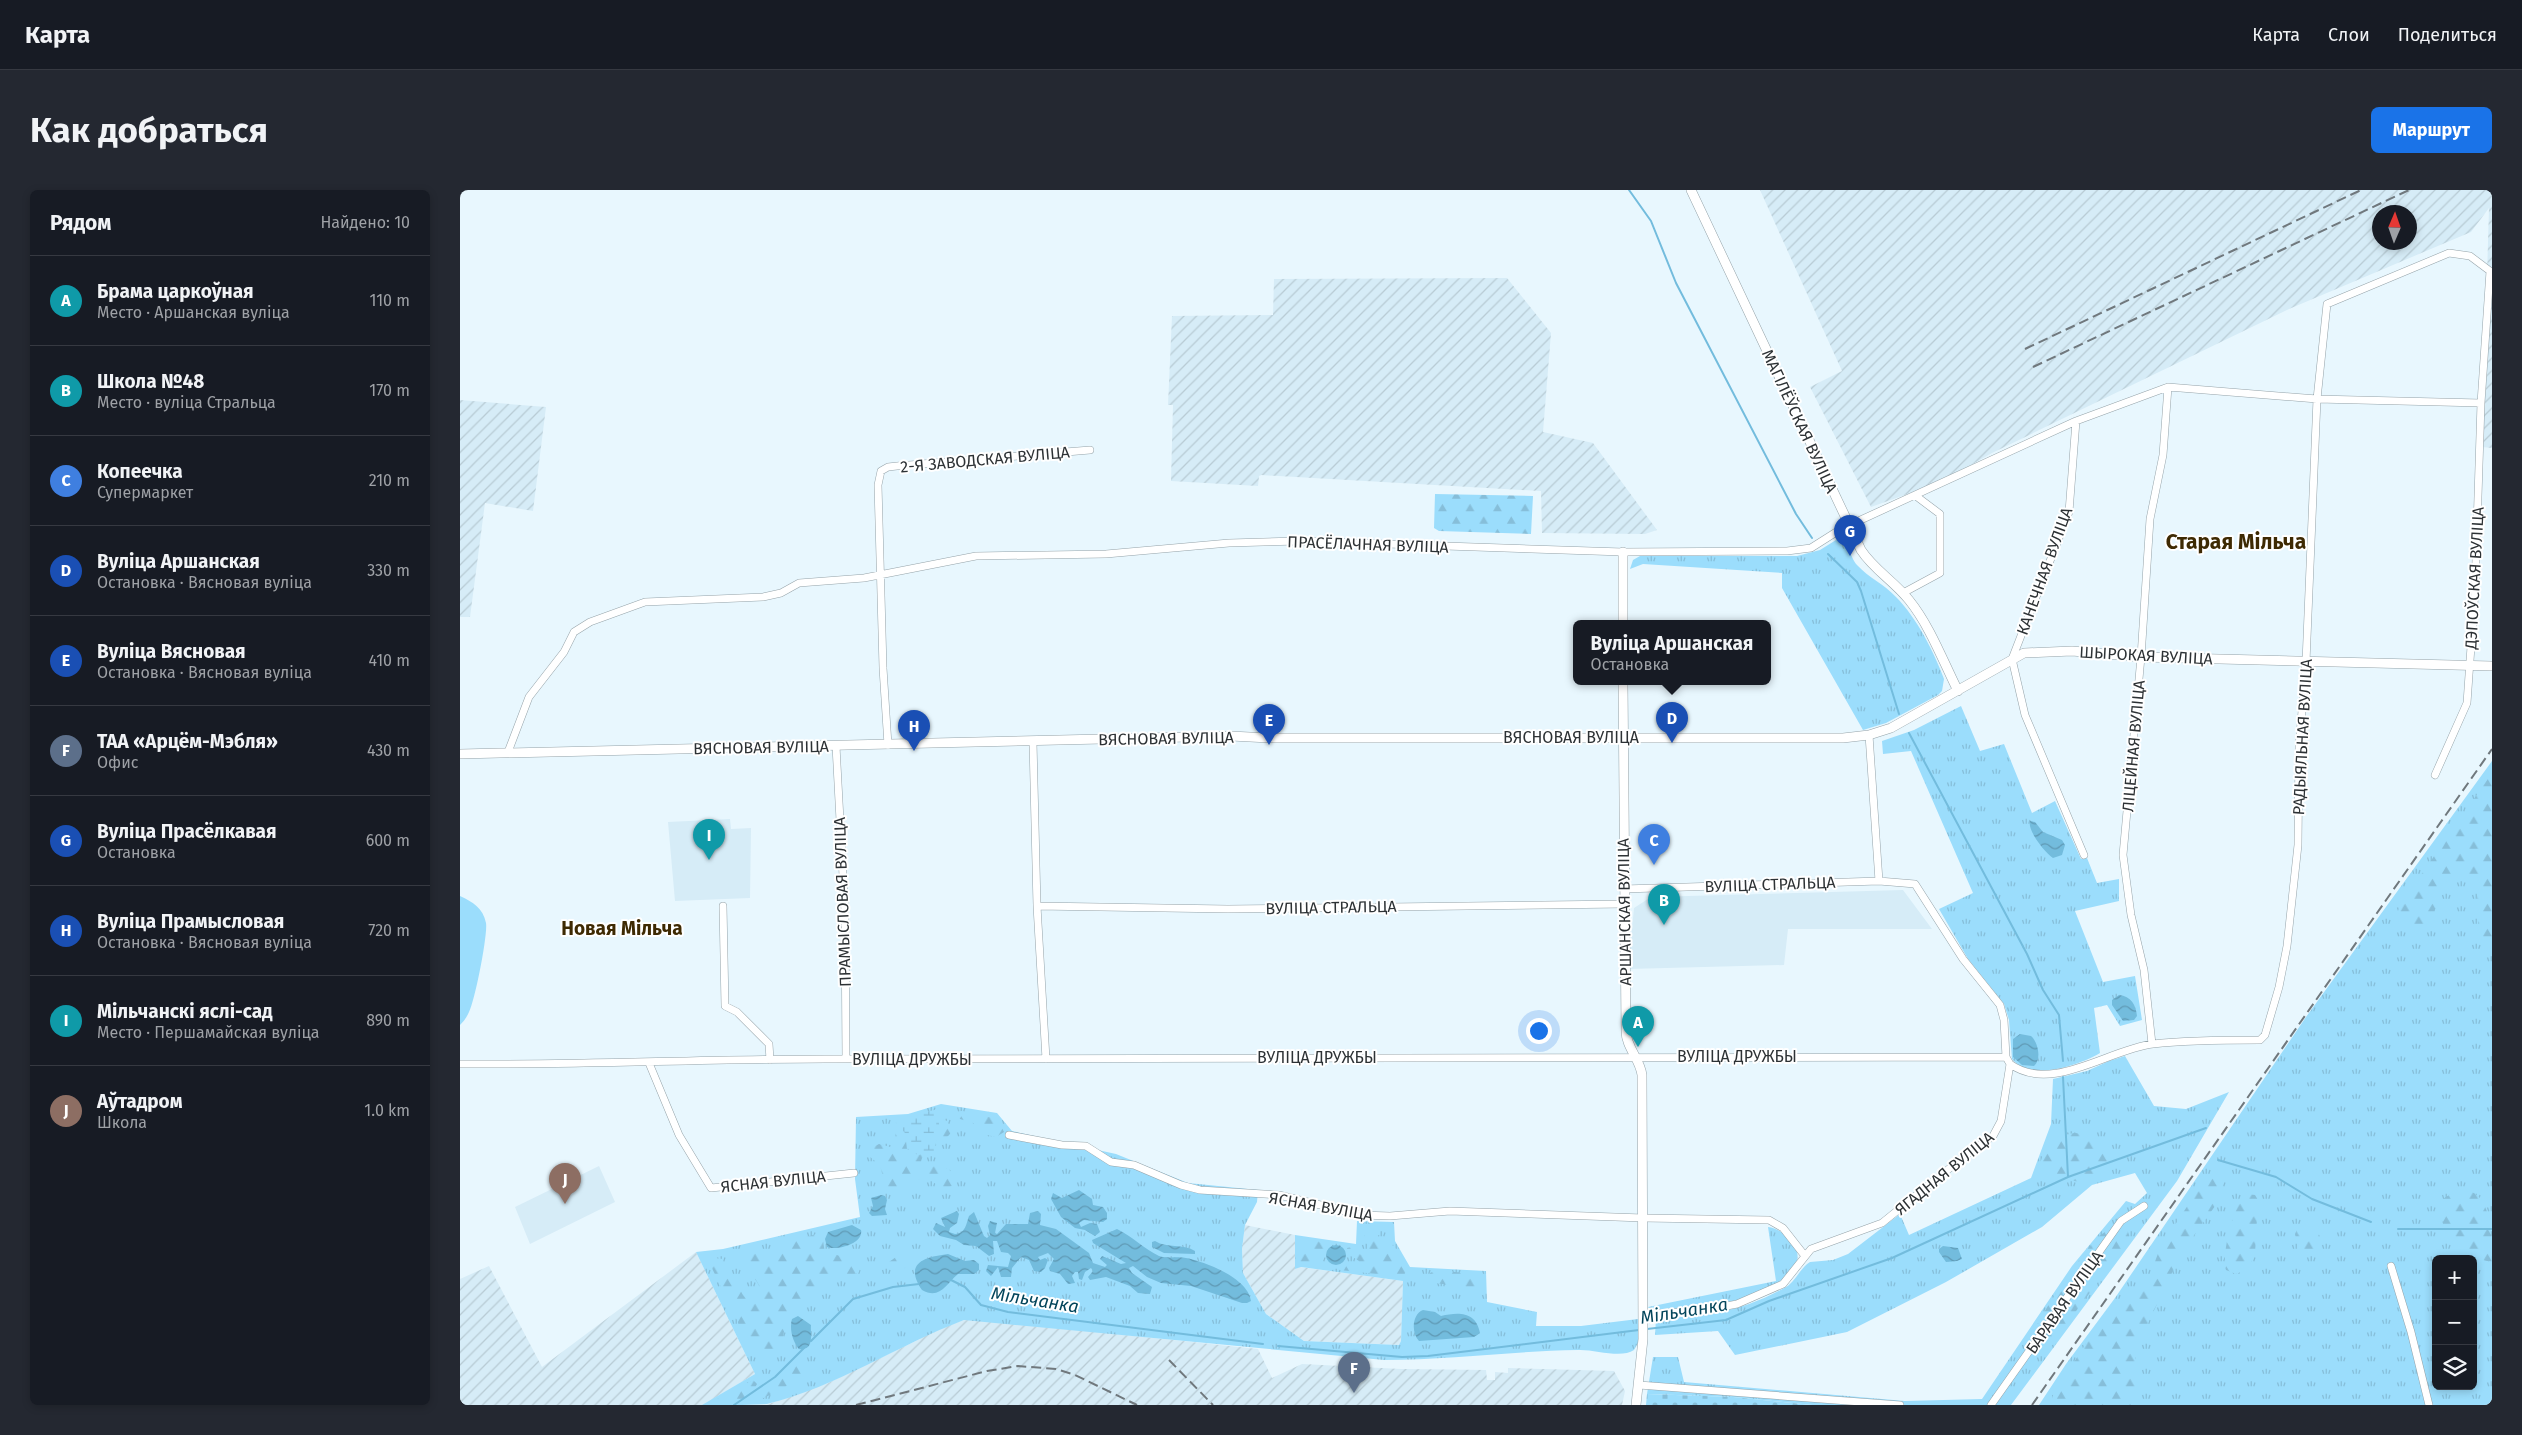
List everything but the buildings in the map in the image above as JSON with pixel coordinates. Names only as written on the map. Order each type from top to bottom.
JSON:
[{"type":"street","name":"МАГІЛЁЎСКАЯ ВУЛІЦА","points":[[1691,190],[1849,525],[1870,563],[1903,594],[1932,638],[1958,691]]},
{"type":"street","name":"РАДЫЯЛЬНАЯ ВУЛІЦА","points":[[2008,1060],[2020,1070],[2058,1073],[2152,1044],[2205,1040],[2260,1040],[2265,1035],[2279,987],[2287,946],[2298,845],[2300,747],[2306,662],[2317,399],[2327,304],[2448,253]]},
{"type":"street","name":"ДЭПОЎСКАЯ ВУЛІЦА","points":[[2435,774],[2467,703],[2476,590],[2481,403],[2490,271],[2470,256],[2448,253]]},
{"type":"street","name":"ПРАСЁЛАЧНАЯ ВУЛІЦА","points":[[508,752],[529,698],[564,652],[574,632],[590,622],[645,602],[763,598],[781,593],[799,583],[864,578],[976,556],[1106,554],[1229,543],[1282,541],[1623,552],[1798,551],[1822,542],[1849,525],[1916,496],[2076,421],[2168,387]]},
{"type":"street","points":[[2168,387],[2317,399],[2481,403]]},
{"type":"street","name":"ЛІЦЕЙНАЯ ВУЛІЦА","points":[[2152,1044],[2144,970],[2131,915],[2123,855],[2141,657],[2150,519],[2163,455],[2168,387]]},
{"type":"street","name":"КАНЕЧНАЯ ВУЛІЦА","points":[[2012,659],[2068,512],[2076,421]]},
{"type":"street","name":"2-Я ЗАВОДСКАЯ ВУЛІЦА","points":[[882,573],[878,485],[882,471],[888,467],[1090,450]]},
{"type":"street","points":[[1903,594],[1940,574],[1940,514],[1916,496]]},
{"type":"street","points":[[1623,552],[1623,620]]},
{"type":"street","points":[[882,573],[883,668],[888,745]]},
{"type":"street","name":"ШЫРОКАЯ ВУЛІЦА","points":[[2012,659],[2024,653],[2045,651],[2141,657],[2492,666]]},
{"type":"street","points":[[2012,659],[2025,715],[2084,856]]},
{"type":"street","name":"ВЯСНОВАЯ ВУЛІЦА","points":[[460,754],[1231,736],[1269,738],[1843,738],[1869,735],[1906,721],[2012,659]]},
{"type":"street","name":"АРШАНСКАЯ ВУЛІЦА","points":[[1623,685],[1626,1037],[1640,1065],[1642,1075],[1644,1316],[1636,1405]]},
{"type":"street","points":[[1869,735],[1879,881]]},
{"type":"street","points":[[1034,742],[1037,906],[1046,1059]]},
{"type":"street","name":"ПРАМЫСЛОВАЯ ВУЛІЦА","points":[[836,746],[845,913],[846,1059]]},
{"type":"street","name":"ВУЛІЦА СТРАЛЬЦА","points":[[1624,889],[1879,881],[1915,884]]},
{"type":"street","name":"ЯГАДНАЯ ВУЛІЦА","points":[[1644,1316],[1701,1311],[1737,1304],[1782,1284],[1790,1278],[1805,1256],[1816,1247],[1882,1223],[1966,1155],[1993,1136],[2001,1121],[2008,1060],[2004,1020],[2000,1005],[1963,959],[1915,884]]},
{"type":"street","name":"ВУЛІЦА СТРАЛЬЦА","points":[[1037,906],[1228,909],[1624,904]]},
{"type":"street","points":[[723,906],[725,1006],[737,1012],[769,1044],[770,1060]]},
{"type":"street","name":"ВУЛІЦА ДРУЖБЫ","points":[[460,1064],[846,1059],[1634,1055],[2008,1060]]},
{"type":"street","name":"ЯСНАЯ ВУЛІЦА","points":[[650,1063],[679,1135],[711,1188],[854,1173]]},
{"type":"street","name":"ЯСНАЯ ВУЛІЦА","points":[[1010,1135],[1062,1145],[1086,1146],[1111,1162],[1134,1165],[1194,1189],[1246,1195],[1279,1196],[1362,1215],[1390,1216],[1450,1211],[1643,1218],[1769,1220],[1789,1233],[1805,1256]]},
{"type":"street","name":"БАРАВАЯ ВУЛІЦА","points":[[1991,1405],[2121,1222],[2144,1206]]},
{"type":"street","points":[[2392,1266],[2429,1405]]},
{"type":"street","points":[[1639,1385],[1900,1405]]},
{"type":"shaded area","points":[[1760,190],[2492,190],[2492,448],[2482,447],[2489,208],[2471,232],[2289,309],[1992,453],[1941,482],[1871,507],[1810,387],[1842,371]]},
{"type":"shaded area","points":[[1507,278],[1551,333],[1543,432],[1593,443],[1657,530],[1645,534],[1542,533],[1541,491],[1261,475],[1259,476],[1258,486],[1171,481],[1173,405],[1168,405],[1172,316],[1273,315],[1274,279]]},
{"type":"shaded area","points":[[460,400],[546,407],[533,511],[485,503],[470,617],[460,617]]},
{"type":"shaded area","points":[[730,819],[731,829],[751,828],[750,898],[675,901],[668,822]]},
{"type":"shaded area","points":[[1903,890],[1932,929],[1788,929],[1784,965],[1628,969],[1634,908],[1651,897]]},
{"type":"shaded area","points":[[599,1166],[615,1202],[530,1244],[515,1207]]},
{"type":"shaded area","points":[[1245,1225],[1295,1235],[1295,1269],[1300,1267],[1403,1281],[1401,1341],[1399,1345],[1304,1341],[1266,1314],[1243,1273],[1242,1249]]},
{"type":"shaded area","points":[[696,1252],[755,1374],[703,1405],[460,1405],[460,1279],[489,1266],[542,1367]]},
{"type":"shaded area","points":[[964,1320],[991,1321],[1258,1349],[1272,1378],[1302,1364],[1401,1369],[1486,1370],[1487,1380],[1495,1380],[1495,1372],[1508,1373],[1508,1368],[1614,1371],[1625,1391],[1622,1405],[766,1405],[828,1383],[920,1339],[923,1335]]},
{"type":"green space","points":[[1435,494],[1533,496],[1531,534],[1439,531],[1434,528]]},
{"type":"green space","points":[[1836,540],[1847,547],[1862,570],[1891,592],[1904,605],[1924,636],[1944,679],[1942,691],[1938,695],[1886,723],[1863,730],[1782,588],[1782,573],[1643,564],[1630,569],[1633,560],[1640,556],[1797,556],[1820,550]]},
{"type":"green space","points":[[1961,706],[1980,751],[2004,744],[2032,813],[2055,801],[2081,859],[2087,858],[2097,883],[2119,879],[2119,901],[2075,911],[2103,982],[2135,976],[2142,1020],[2120,1026],[2107,1005],[2094,1008],[2100,1053],[2068,1066],[2055,1069],[2031,1069],[2020,1066],[2012,1059],[2009,1020],[2004,1004],[1968,959],[1939,909],[1973,893],[1911,751],[1883,754],[1882,741],[1914,730]]},
{"type":"green space","points":[[2492,761],[2492,1405],[2039,1405],[2066,1364],[2115,1298],[2306,1017]]},
{"type":"green space","points":[[2492,773],[2492,949],[2482,934],[2475,884],[2471,877],[2466,874],[2457,875],[2450,881],[2435,910],[2422,925],[2412,928],[2400,926],[2396,917],[2400,905]]},
{"type":"green space","points":[[460,896],[480,909],[485,918],[486,930],[478,982],[472,1005],[460,1025]]},
{"type":"green space","points":[[2125,1056],[2154,1106],[2186,1109],[2229,1092],[2177,1181],[2011,1405],[1812,1405],[1733,1397],[1647,1394],[1653,1357],[1678,1357],[1684,1382],[1905,1401],[1982,1399],[2072,1266],[2126,1201],[2135,1204],[2147,1193],[2135,1173],[2092,1185],[2042,1227],[1946,1282],[1847,1332],[1735,1355],[1718,1331],[1655,1335],[1656,1319],[1723,1311],[1769,1296],[1786,1287],[1810,1262],[1833,1260],[1848,1254],[1900,1214],[1909,1235],[2031,1178],[2051,1124],[2053,1079],[2087,1071]]},
{"type":"green space","points":[[941,1104],[997,1113],[1012,1131],[1116,1154],[1188,1183],[1258,1190],[1257,1202],[1245,1225],[1242,1249],[1243,1273],[1266,1314],[1304,1341],[1399,1345],[1401,1341],[1403,1281],[1301,1267],[1295,1269],[1295,1235],[1356,1244],[1357,1221],[1394,1222],[1395,1241],[1410,1267],[1486,1271],[1487,1302],[1537,1312],[1536,1326],[1581,1326],[1638,1319],[1638,1343],[1634,1350],[1622,1354],[1578,1350],[1433,1359],[1384,1360],[964,1320],[915,1341],[843,1377],[793,1397],[767,1404],[702,1405],[755,1374],[696,1252],[723,1249],[860,1217],[855,1179],[856,1117],[908,1114]]},
{"type":"green space","points":[[938,1109],[939,1125],[934,1152],[918,1155],[907,1149],[905,1133],[891,1117],[910,1116]]},
{"type":"green space","points":[[961,1111],[981,1117],[993,1117],[1001,1124],[1004,1132],[996,1137],[983,1134],[973,1123],[957,1118],[956,1114]]},
{"type":"green space","points":[[932,1115],[947,1121],[952,1131],[949,1136],[925,1154],[921,1163],[943,1167],[951,1171],[954,1176],[952,1186],[943,1189],[930,1180],[921,1178],[899,1192],[886,1189],[880,1165],[869,1156],[869,1149],[879,1144],[894,1148],[897,1123]]},
{"type":"green space","points":[[2075,1133],[2086,1136],[2101,1146],[2114,1158],[2114,1166],[2105,1174],[2081,1182],[2042,1176],[2040,1169],[2041,1161],[2048,1148],[2061,1137]]},
{"type":"green space","points":[[2214,1175],[2222,1180],[2223,1189],[2218,1202],[2182,1252],[2137,1346],[2135,1357],[2139,1384],[2134,1405],[2051,1405],[2053,1395],[2106,1312],[2134,1292],[2149,1278],[2160,1248],[2203,1182]]},
{"type":"green space","points":[[2458,1191],[2469,1191],[2478,1196],[2484,1204],[2490,1226],[2492,1262],[2473,1255],[2463,1247],[2453,1237],[2440,1218],[2438,1208],[2440,1203]]},
{"type":"green space","points":[[2247,1194],[2255,1195],[2258,1200],[2255,1254],[2248,1269],[2236,1274],[2226,1270],[2225,1253],[2233,1217],[2242,1199]]},
{"type":"green space","points":[[2299,1225],[2304,1225],[2317,1232],[2321,1240],[2319,1250],[2305,1253],[2298,1249],[2295,1234]]},
{"type":"green space","points":[[1768,1227],[1776,1229],[1790,1240],[1795,1247],[1798,1258],[1793,1269],[1772,1286],[1743,1298],[1712,1306],[1651,1310],[1648,1307],[1776,1281]]},
{"type":"green space","points":[[1371,1228],[1379,1231],[1379,1235],[1374,1238],[1375,1242],[1388,1243],[1394,1246],[1407,1270],[1403,1277],[1340,1270],[1343,1265],[1358,1266],[1359,1261],[1348,1254],[1347,1248],[1352,1247],[1361,1255],[1366,1254],[1368,1248],[1364,1234]]},
{"type":"green space","points":[[2120,1228],[2128,1231],[2128,1242],[2049,1347],[2041,1353],[2033,1351],[2029,1343],[2033,1333],[2050,1303],[2084,1253],[2102,1234]]},
{"type":"green space","points":[[817,1234],[823,1238],[824,1250],[828,1253],[852,1258],[860,1265],[859,1272],[853,1275],[837,1276],[829,1280],[823,1287],[791,1309],[787,1315],[780,1346],[767,1353],[755,1351],[749,1345],[709,1262],[714,1258],[723,1259],[743,1295],[747,1299],[755,1301],[761,1296],[761,1290],[747,1268],[745,1257],[747,1251],[757,1248],[770,1252],[781,1244]]},
{"type":"green space","points":[[1311,1239],[1321,1243],[1325,1253],[1321,1263],[1311,1267],[1301,1263],[1297,1253],[1301,1243]]},
{"type":"green space","points":[[903,1249],[908,1254],[905,1268],[899,1271],[891,1267],[889,1262],[896,1257],[899,1250]]},
{"type":"green space","points":[[1437,1270],[1464,1273],[1483,1283],[1484,1288],[1480,1292],[1461,1294],[1449,1285],[1429,1280],[1430,1273]]},
{"type":"green space","points":[[803,1364],[809,1369],[804,1377],[764,1398],[757,1397],[759,1392],[790,1368]]},
{"type":"green space","points":[[753,1380],[757,1384],[742,1399],[735,1402],[706,1405]]},
{"type":"green space","points":[[1647,1394],[1733,1397],[1812,1405],[1646,1405]]},
{"type":"water","points":[[2030,821],[2035,822],[2043,832],[2062,840],[2065,845],[2062,855],[2053,858],[2046,851],[2037,841],[2031,830]]},
{"type":"water","points":[[2119,995],[2130,999],[2134,1005],[2137,1016],[2134,1020],[2123,1021],[2112,1005],[2112,1000]]},
{"type":"water","points":[[2020,1034],[2031,1036],[2036,1042],[2038,1059],[2034,1066],[2022,1065],[2013,1057],[2013,1039]]},
{"type":"water","points":[[1079,1190],[1092,1199],[1093,1205],[1103,1207],[1107,1213],[1107,1219],[1103,1222],[1084,1220],[1079,1223],[1081,1227],[1090,1223],[1097,1224],[1100,1232],[1095,1236],[1085,1230],[1075,1228],[1061,1217],[1051,1199],[1053,1193],[1062,1198]]},
{"type":"water","points":[[881,1195],[885,1196],[887,1200],[885,1209],[887,1215],[872,1216],[869,1213],[873,1206],[871,1198]]},
{"type":"water","points":[[957,1211],[959,1214],[957,1223],[950,1228],[949,1232],[955,1234],[961,1232],[965,1228],[969,1216],[974,1212],[984,1236],[987,1238],[990,1235],[988,1226],[990,1221],[997,1223],[995,1233],[997,1234],[1006,1224],[1028,1224],[1030,1213],[1038,1211],[1041,1214],[1040,1225],[1056,1229],[1089,1253],[1093,1263],[1105,1267],[1107,1265],[1100,1259],[1102,1256],[1121,1264],[1126,1263],[1093,1243],[1092,1240],[1117,1229],[1159,1256],[1183,1257],[1225,1272],[1242,1285],[1251,1301],[1242,1303],[1191,1286],[1161,1283],[1147,1277],[1133,1266],[1129,1268],[1132,1273],[1152,1287],[1150,1294],[1138,1293],[1130,1286],[1106,1277],[1090,1280],[1088,1277],[1093,1271],[1091,1268],[1085,1272],[1082,1280],[1079,1279],[1078,1272],[1075,1272],[1072,1276],[1075,1283],[1068,1284],[1060,1274],[1050,1271],[1049,1268],[1054,1259],[1048,1253],[1038,1257],[1040,1260],[1045,1258],[1048,1260],[1041,1272],[1034,1271],[1029,1260],[1021,1257],[1012,1268],[1011,1277],[1001,1277],[998,1267],[991,1276],[986,1271],[988,1265],[1008,1267],[1011,1256],[1008,1253],[1001,1252],[997,1241],[993,1241],[994,1254],[989,1256],[976,1246],[964,1245],[956,1240],[940,1236],[933,1229],[936,1223],[945,1227],[941,1218]]},
{"type":"water","points":[[852,1225],[861,1230],[861,1235],[854,1243],[837,1248],[827,1247],[825,1239],[828,1232]]},
{"type":"water","points":[[1155,1241],[1165,1245],[1190,1249],[1195,1251],[1195,1254],[1164,1253],[1152,1247],[1152,1242]]},
{"type":"water","points":[[1336,1245],[1343,1248],[1346,1255],[1343,1262],[1336,1265],[1329,1262],[1326,1255],[1329,1248]]},
{"type":"water","points":[[1943,1246],[1958,1248],[1962,1259],[1946,1262],[1939,1252],[1939,1249]]},
{"type":"water","points":[[948,1254],[965,1261],[974,1260],[979,1264],[979,1270],[974,1274],[958,1274],[938,1292],[928,1293],[922,1290],[917,1281],[916,1267],[925,1259]]},
{"type":"water","points":[[1423,1310],[1435,1312],[1441,1316],[1460,1314],[1470,1317],[1475,1320],[1480,1333],[1474,1337],[1419,1341],[1416,1338],[1414,1324],[1417,1315]]},
{"type":"water","points":[[798,1316],[811,1325],[811,1342],[804,1349],[799,1349],[791,1331],[792,1319]]},
{"type":"waterway","points":[[1629,190],[1651,221],[1676,283],[1796,514],[1812,538]]},
{"type":"waterway","points":[[1828,554],[1857,582],[1861,591],[1899,714]]},
{"type":"waterway","points":[[1909,733],[2027,954],[2043,990],[2059,1015],[2063,1061]]},
{"type":"waterway","points":[[2063,1077],[2068,1177]]},
{"type":"waterway","name":"Мільчанка","points":[[1647,1329],[1726,1320],[1769,1301],[1892,1258],[2068,1177],[2206,1128]]},
{"type":"waterway","points":[[2218,1160],[2276,1177],[2312,1199],[2371,1222]]},
{"type":"waterway","points":[[2398,1229],[2492,1229]]},
{"type":"waterway","name":"Мільчанка","points":[[951,1280],[965,1287],[981,1305],[1008,1312],[1263,1344]]},
{"type":"waterway","name":"Мільчанка","points":[[811,1341],[853,1299],[893,1287],[919,1284]]},
{"type":"waterway","name":"Мільчанка","points":[[1278,1346],[1402,1357],[1428,1356],[1639,1330]]},
{"type":"waterway","name":"Мільчанка","points":[[734,1405],[775,1377],[804,1348]]},
{"type":"railway","points":[[2025,349],[2361,190]]},
{"type":"railway","points":[[2033,367],[2409,190]]},
{"type":"railway","points":[[2032,1405],[2492,749]]},
{"type":"railway","points":[[1169,1360],[1213,1405]]},
{"type":"railway","points":[[856,1405],[987,1371],[1018,1366],[1056,1369],[1075,1375],[1137,1405]]},
{"type":"place","name":"Вуліца Прасёлкавая","points":[[1850,556]]},
{"type":"place","name":"Вуліца Аршанская","points":[[1672,743]]},
{"type":"place","name":"Вуліца Вясновая","points":[[1269,745]]},
{"type":"place","name":"Вуліца Прамысловая","points":[[914,751]]},
{"type":"place","name":"Мільчанскі яслі-сад","points":[[709,860]]},
{"type":"place","name":"Копеечка","points":[[1654,865]]},
{"type":"place","name":"Школа №48","points":[[1664,925]]},
{"type":"place","name":"Брама царкоўная","points":[[1638,1047]]},
{"type":"place","name":"Аўтадром","points":[[565,1204]]},
{"type":"place","name":"ТАА «Арцём-Мэбля»","points":[[1354,1393]]},
{"type":"district","name":"Старая Мільча","points":[[2236,542]]},
{"type":"district","name":"Новая Мільча","points":[[622,928]]}]
